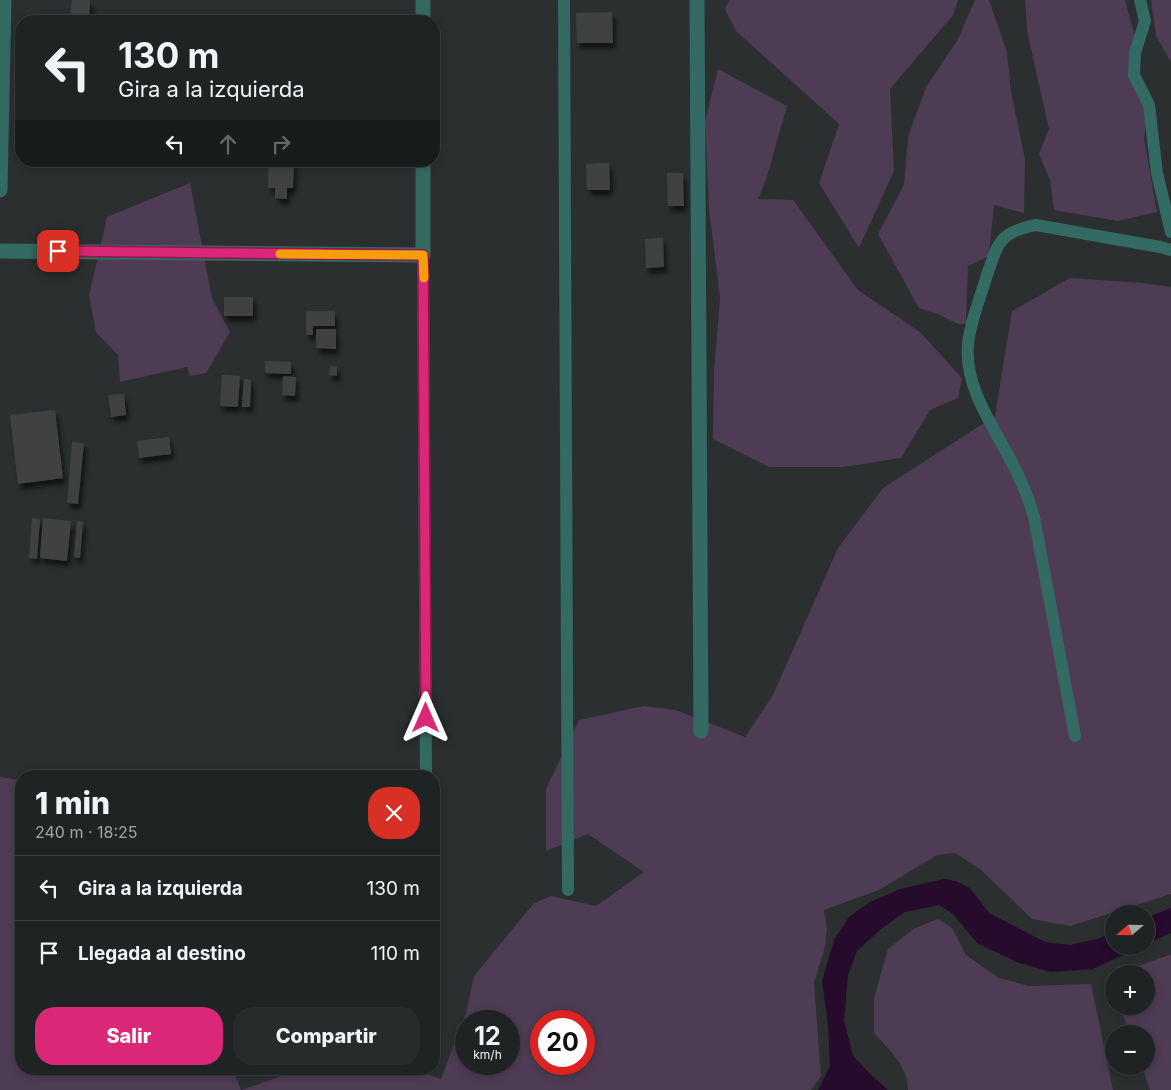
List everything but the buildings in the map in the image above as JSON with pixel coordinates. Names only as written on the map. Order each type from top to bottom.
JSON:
[{"type":"street","points":[[0,190],[4,0]]},
{"type":"street","points":[[423,0],[423,15]]},
{"type":"street","points":[[697,0],[701,731]]},
{"type":"street","points":[[0,251],[423,255],[423,167]]},
{"type":"lane","points":[[564,0],[568,890]]},
{"type":"lane","points":[[1140,0],[1144,21],[1136,53],[1134,75],[1149,105],[1157,173],[1171,232]]},
{"type":"lane","points":[[1075,736],[1034,517],[1026,492],[977,396],[970,371],[968,344],[976,311],[997,245],[1006,235],[1018,228],[1036,225],[1171,250]]},
{"type":"lane","points":[[423,255],[426,770]]},
{"type":"shaded area","points":[[729,0],[958,0],[953,15],[890,89],[894,171],[859,248],[819,183],[839,124],[736,31],[725,9]]},
{"type":"shaded area","points":[[975,0],[989,0],[1007,52],[1011,92],[1025,159],[1024,213],[994,205],[989,256],[968,266],[966,319],[971,324],[958,324],[938,314],[919,308],[878,234],[904,185],[908,137],[926,87],[957,41]]},
{"type":"shaded area","points":[[1025,0],[1125,0],[1139,52],[1137,89],[1148,115],[1144,138],[1157,212],[1118,221],[1054,210],[1050,180],[1039,154],[1049,129],[1027,31]]},
{"type":"shaded area","points":[[1151,0],[1171,0],[1171,62],[1156,36]]},
{"type":"shaded area","points":[[718,69],[787,106],[766,180],[758,199],[793,200],[858,290],[920,332],[962,378],[958,398],[930,410],[901,458],[843,467],[769,467],[713,439],[714,372],[720,298],[709,209],[705,121]]},
{"type":"shaded area","points":[[190,183],[212,298],[230,332],[206,373],[190,376],[187,367],[120,382],[118,355],[96,332],[89,296],[107,217]]},
{"type":"shaded area","points":[[1070,278],[1171,287],[1171,894],[1136,905],[1105,905],[1105,915],[1070,926],[1032,919],[980,869],[955,853],[937,855],[879,890],[824,910],[827,928],[825,947],[814,983],[821,1076],[811,1090],[242,1090],[284,1075],[430,1075],[441,1079],[455,1042],[455,1075],[520,1075],[520,1010],[467,1010],[474,976],[534,903],[551,896],[596,906],[644,872],[588,834],[546,851],[546,789],[579,720],[644,706],[676,710],[745,737],[773,695],[838,548],[883,488],[995,416],[1012,311]]},
{"type":"shaded area","points":[[0,777],[15,779],[15,1075],[235,1075],[241,1090],[0,1090]]},
{"type":"shaded area","points":[[944,879],[956,881],[970,888],[989,913],[1045,942],[1070,945],[1105,936],[1105,955],[1123,955],[1093,969],[1050,972],[1019,963],[977,943],[953,914],[939,905],[905,912],[881,929],[857,951],[848,975],[844,1021],[853,1056],[888,1090],[818,1090],[830,1066],[828,1025],[822,981],[834,940],[849,917],[870,902],[900,889]]},
{"type":"shaded area","points":[[1171,908],[1171,933],[1155,940],[1155,914]]},
{"type":"shaded area","points":[[938,919],[952,928],[966,955],[999,978],[1029,986],[1091,984],[1105,1051],[1105,1075],[1110,1075],[1113,1090],[908,1090],[905,1074],[897,1059],[874,1033],[874,998],[888,949],[915,928]]},
{"type":"shaded area","points":[[1171,954],[1171,1090],[1150,1090],[1145,1075],[1155,1075],[1155,1025],[1127,1025],[1123,1015],[1155,1015],[1155,965],[1141,965]]},
{"type":"slow traffic","points":[[280,254],[423,255],[424,278]]},
{"type":"route","points":[[58,251],[423,255],[426,718]]}]
